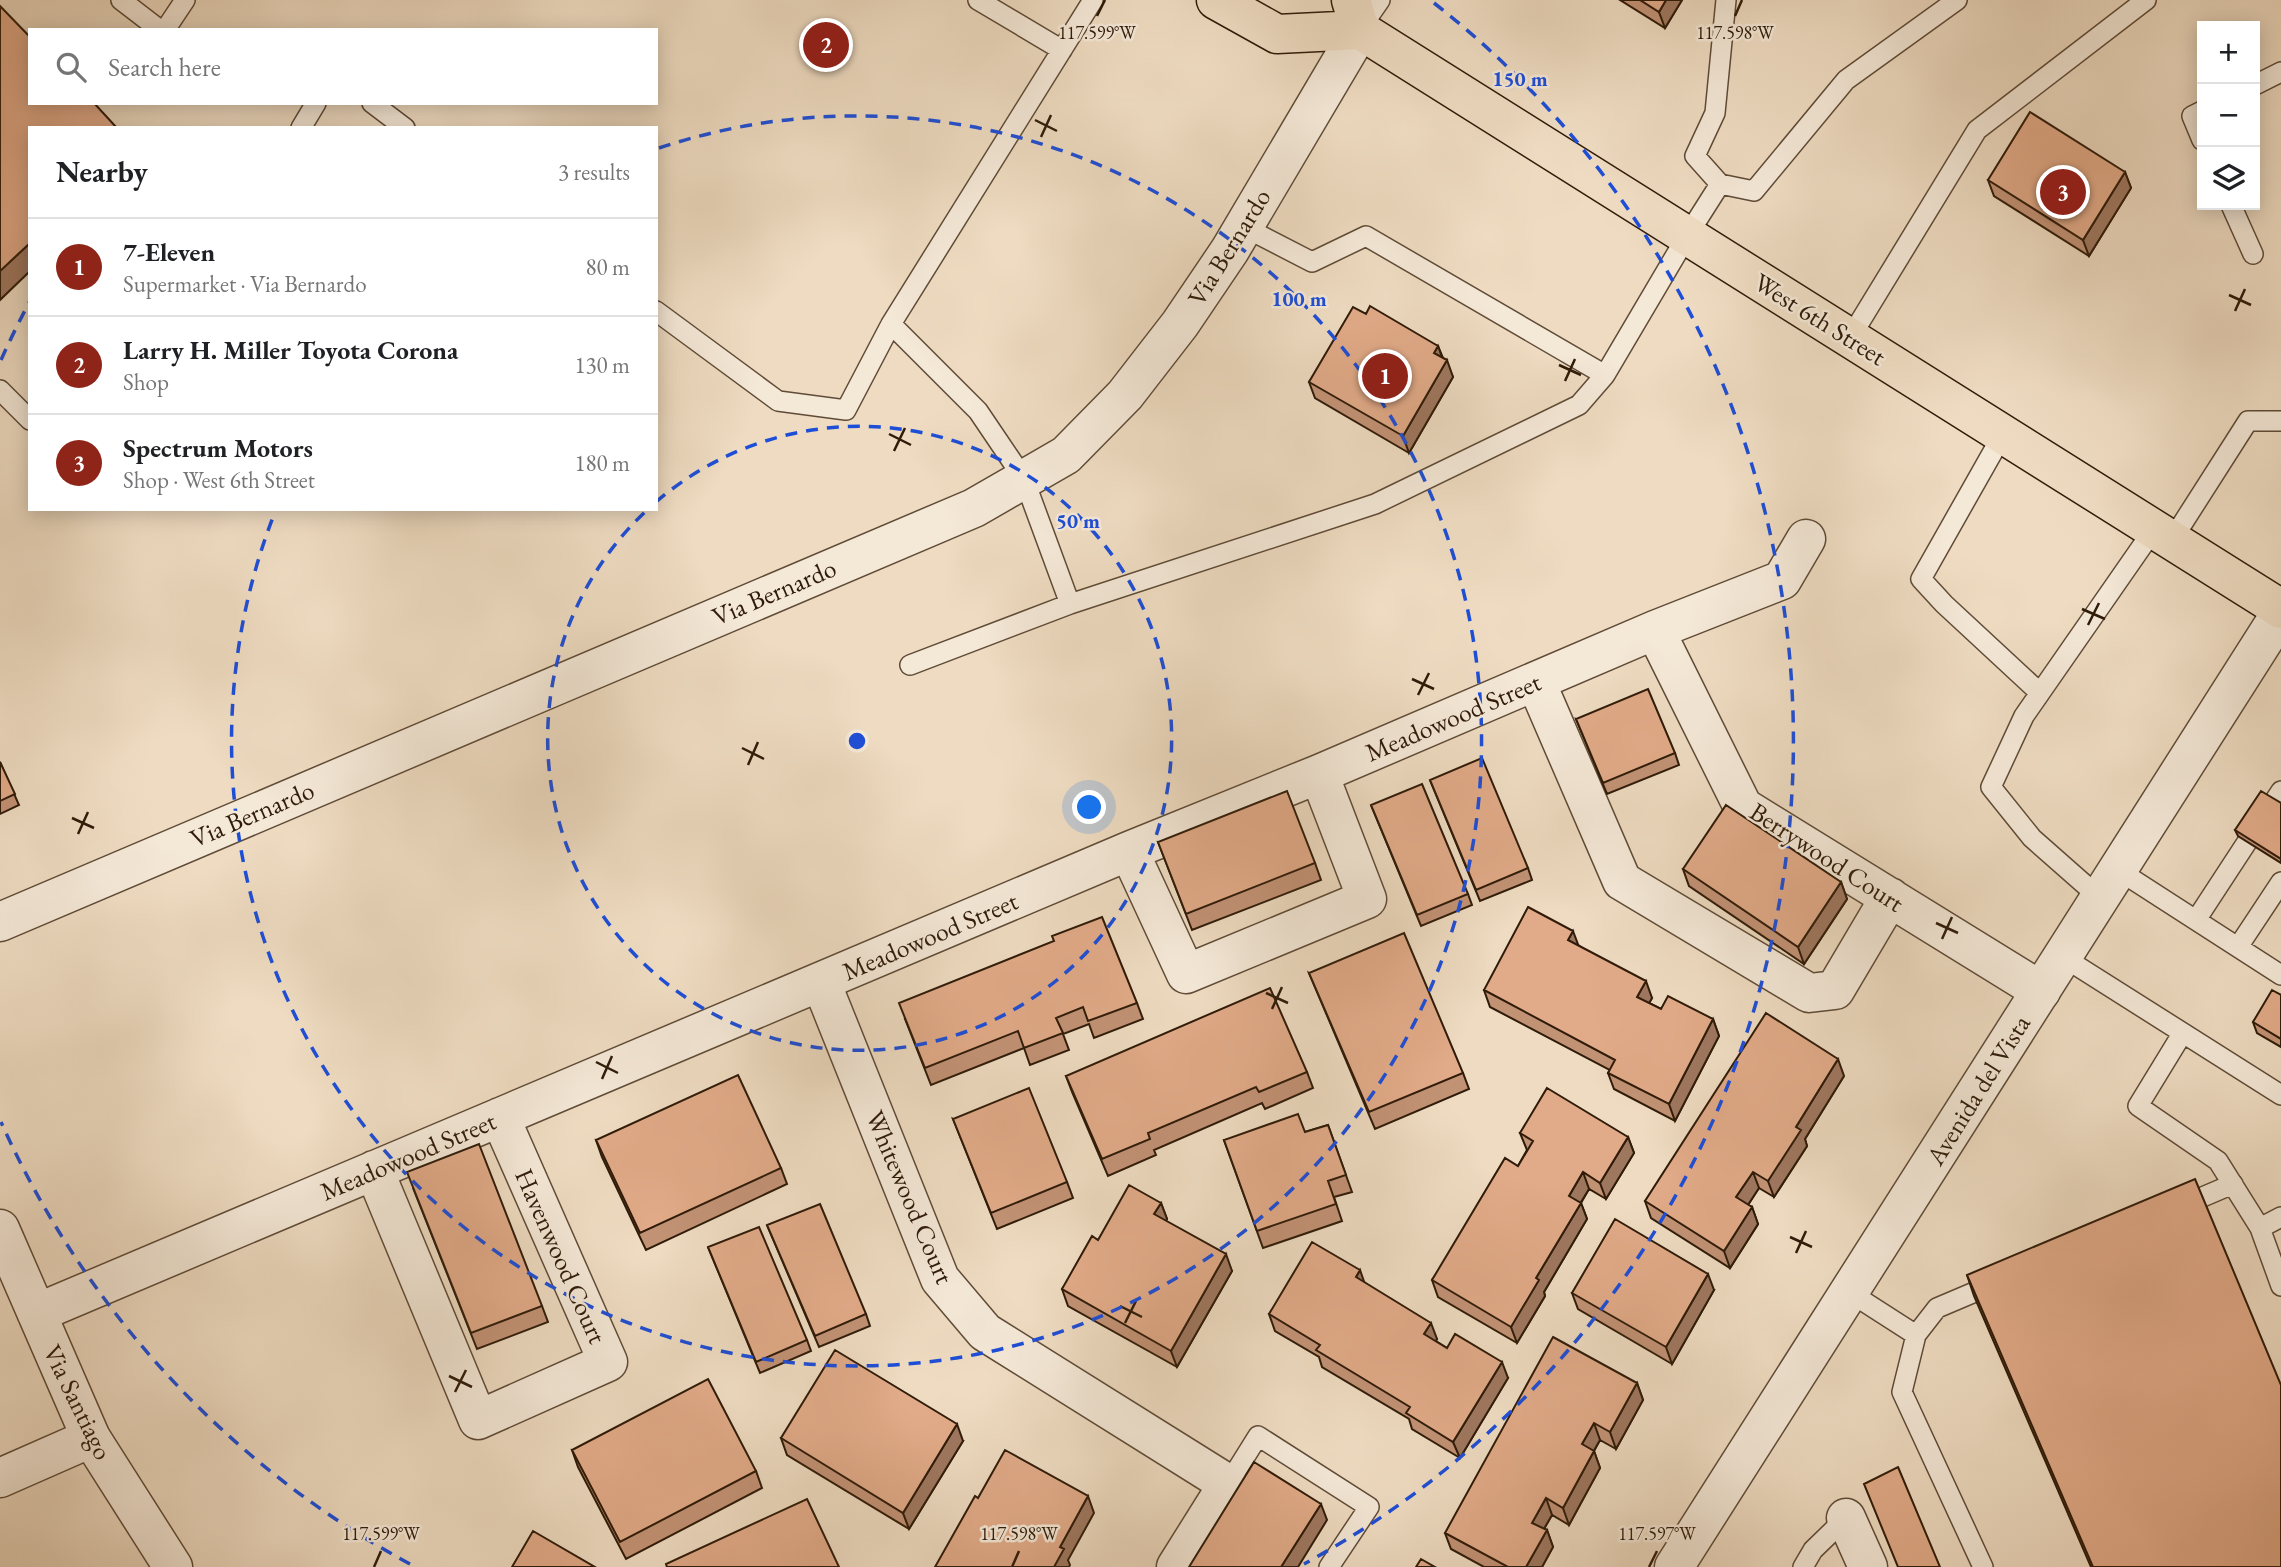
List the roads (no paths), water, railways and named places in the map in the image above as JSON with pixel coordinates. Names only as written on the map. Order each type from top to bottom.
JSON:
[{"type":"main road","points":[[1216,0],[1277,34],[1363,10]]},
{"type":"main road","name":"West 6th Street","points":[[1363,10],[1687,236],[2281,611]]},
{"type":"street","name":"Via Bernardo","points":[[0,922],[974,508],[1066,454],[1125,395],[1180,324],[1244,227],[1363,10]]},
{"type":"street","name":"Meadowood Street","points":[[37,1313],[1655,630],[1782,580],[1806,540]]},
{"type":"street","name":"Avenida del Vista","points":[[1674,1567],[2281,611]]},
{"type":"street","name":"Berrywood Court","points":[[1655,630],[1743,807],[2041,991]]},
{"type":"street","points":[[1536,682],[1622,881],[1809,993],[1835,990],[1890,898]]},
{"type":"street","points":[[1129,851],[1186,974],[1367,899],[1319,774]]},
{"type":"street","name":"Whitewood Court","points":[[821,982],[940,1279],[985,1332],[1228,1484]]},
{"type":"street","name":"Havenwood Court","points":[[374,1170],[478,1420],[608,1362],[500,1117]]},
{"type":"street","name":"Via Santiago","points":[[0,1229],[91,1438],[173,1567]]},
{"type":"street","points":[[0,1478],[91,1438]]},
{"type":"street","points":[[1177,1567],[1228,1484]]},
{"type":"street","points":[[1846,1518],[1868,1567]]},
{"type":"lane","points":[[121,0],[159,28]]},
{"type":"lane","points":[[164,28],[185,0]]},
{"type":"lane","points":[[978,0],[1062,50]]},
{"type":"lane","points":[[658,312],[778,401],[846,410],[891,324],[1093,0]]},
{"type":"lane","points":[[1726,0],[1715,113],[1695,156],[1720,184],[1754,191],[1846,80],[1957,0]]},
{"type":"lane","points":[[1850,338],[1977,130],[2147,0]]},
{"type":"lane","points":[[2257,84],[2281,72]]},
{"type":"lane","points":[[302,126],[315,105]]},
{"type":"lane","points":[[375,105],[402,126]]},
{"type":"lane","points":[[2197,114],[2192,116],[2197,128]]},
{"type":"lane","points":[[910,665],[1070,604],[1375,504],[1579,405],[1605,375],[1720,184]]},
{"type":"lane","points":[[2233,210],[2253,254]]},
{"type":"lane","points":[[1244,227],[1312,262],[1366,236],[1605,375]]},
{"type":"lane","points":[[891,324],[978,411],[1024,479],[1070,604]]},
{"type":"lane","points":[[0,390],[28,418]]},
{"type":"lane","points":[[2277,965],[2238,947],[2196,920],[2109,884],[2032,838],[1990,787],[2024,716],[2040,693],[2249,421],[2281,421]]},
{"type":"lane","points":[[2003,434],[1921,579],[1944,604],[2040,693]]},
{"type":"lane","points":[[2196,920],[2247,842]]},
{"type":"lane","points":[[2238,947],[2281,882]]},
{"type":"lane","points":[[2063,957],[2281,1095]]},
{"type":"lane","points":[[2182,1034],[2138,1106],[2218,1161],[2260,1228],[2281,1286]]},
{"type":"lane","points":[[2155,1216],[2232,1184]]},
{"type":"lane","points":[[2260,1228],[2281,1217]]},
{"type":"lane","points":[[1983,1567],[1902,1391],[1916,1335],[1937,1308],[2014,1276]]},
{"type":"lane","points":[[1849,1292],[1916,1335]]},
{"type":"lane","points":[[1228,1484],[1258,1436],[1369,1507],[1329,1567]]},
{"type":"lane","points":[[1803,1567],[1813,1550],[1846,1518]]},
{"type":"place","name":"Larry H. Miller Toyota Corona","points":[[826,45]]},
{"type":"place","name":"Spectrum Motors","points":[[2063,192]]},
{"type":"place","name":"7-Eleven","points":[[1385,376]]}]
